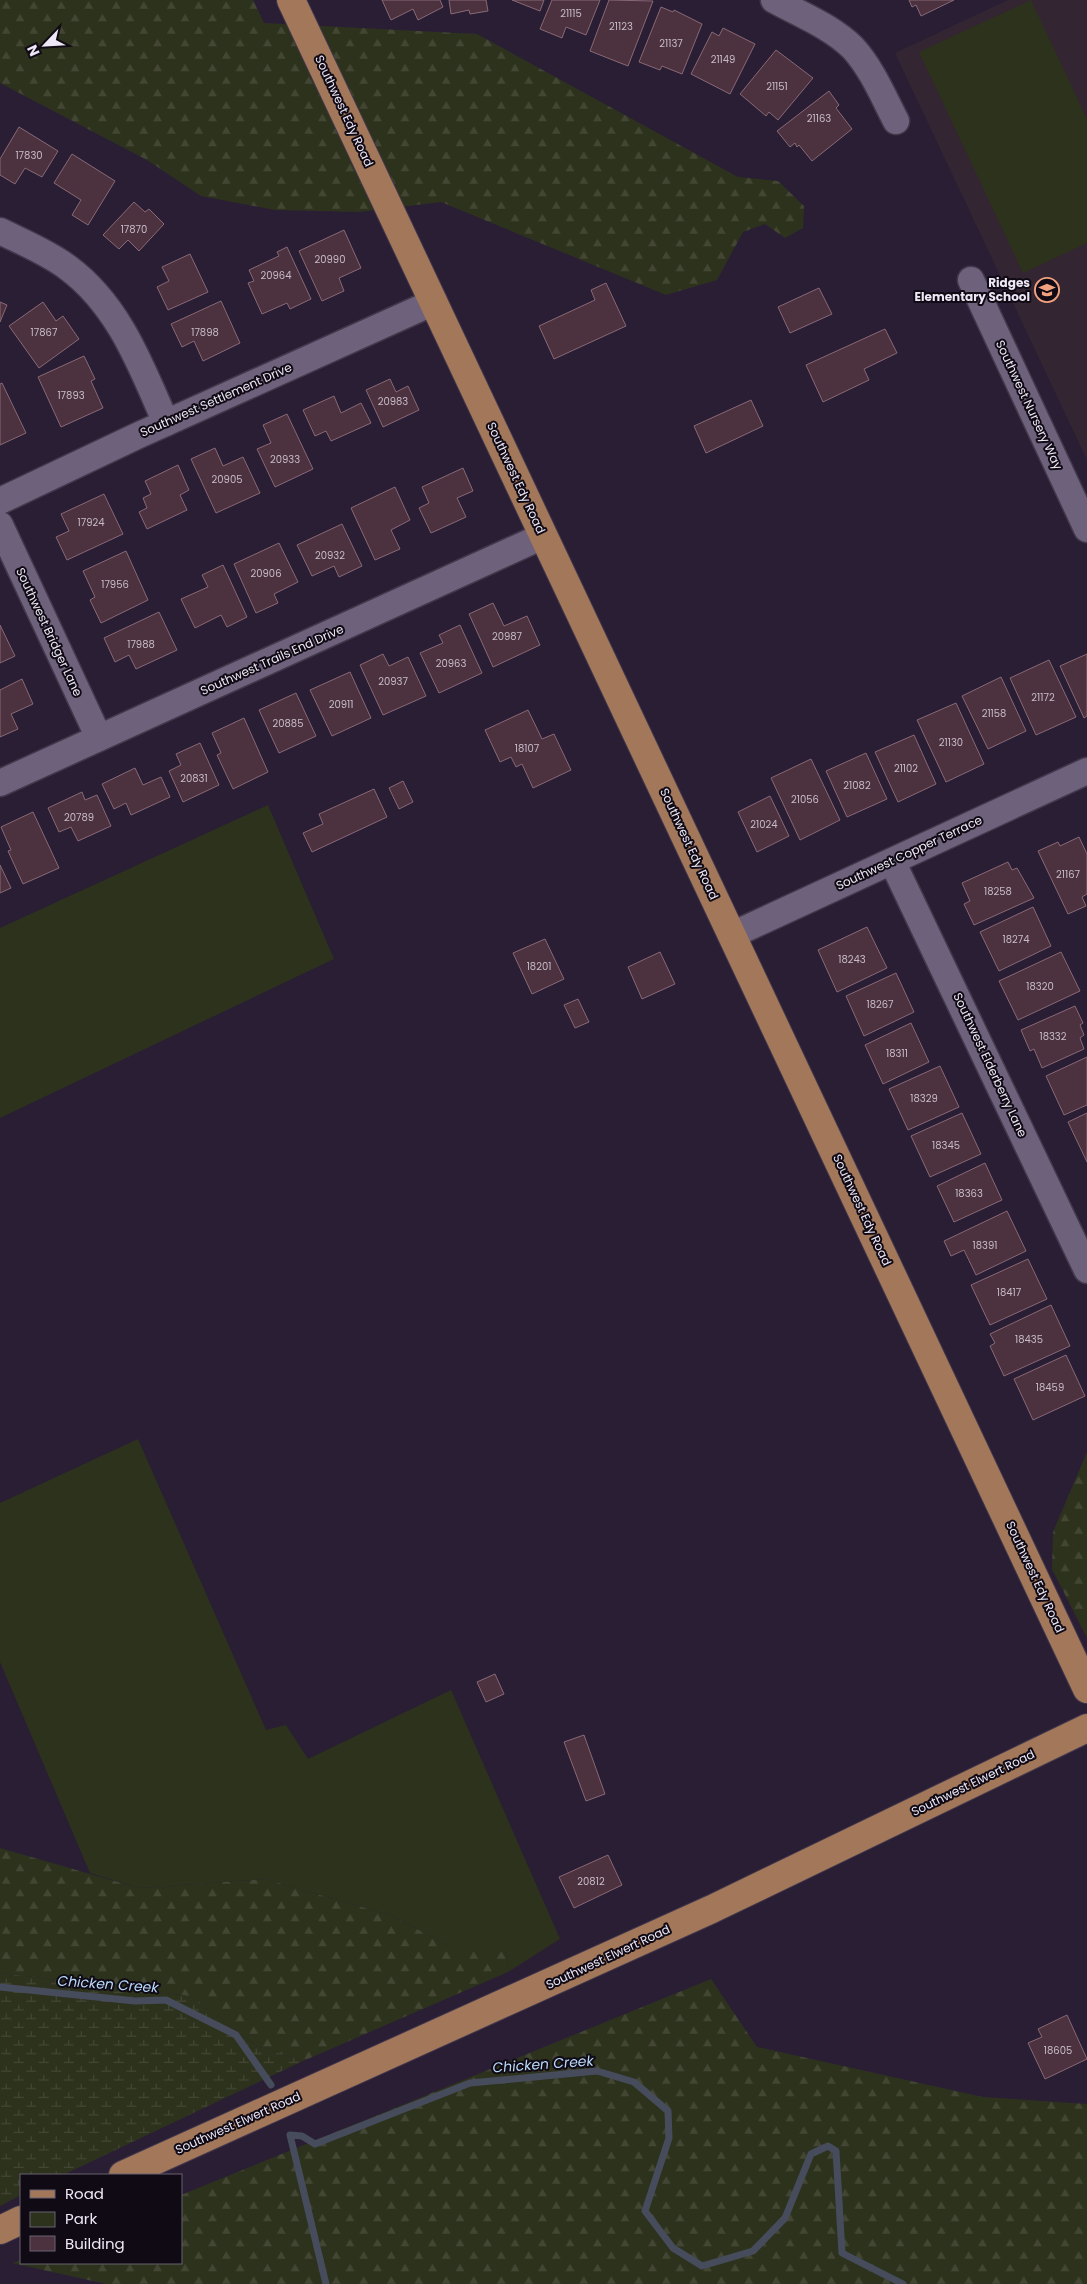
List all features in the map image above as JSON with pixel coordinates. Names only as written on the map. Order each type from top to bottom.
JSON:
[{"type":"main road","name":"Southwest Edy Road","points":[[291,0],[1087,1688]]},
{"type":"main road","name":"Southwest Elwert Road","points":[[125,2174],[712,1909],[1087,1728]]},
{"type":"main road","points":[[0,2230],[20,2220]]},
{"type":"street","points":[[774,0],[832,32],[851,47],[875,79],[896,121]]},
{"type":"street","points":[[0,231],[66,267],[105,302],[124,332],[166,422]]},
{"type":"street","name":"Southwest Nursery Way","points":[[971,280],[1087,529]]},
{"type":"street","name":"Southwest Settlement Drive","points":[[0,501],[166,422],[434,302]]},
{"type":"street","name":"Southwest Bridger Lane","points":[[0,525],[99,738]]},
{"type":"street","name":"Southwest Trails End Drive","points":[[0,783],[543,536]]},
{"type":"street","name":"Southwest Copper Terrace","points":[[732,935],[1087,771]]},
{"type":"street","name":"Southwest Elderberry Lane","points":[[892,861],[1087,1270]]},
{"type":"shaded area","name":"Ridges Elementary School","points":[[1008,0],[1087,0],[1087,460],[895,53]]},
{"type":"green space","points":[[0,0],[253,0],[264,23],[477,34],[738,177],[778,181],[804,206],[803,228],[785,238],[765,224],[743,232],[717,280],[666,295],[441,202],[359,212],[275,210],[201,196],[147,160],[0,83]]},
{"type":"green space","points":[[1031,0],[1087,119],[1087,243],[1023,273],[919,52]]},
{"type":"green space","points":[[268,805],[334,959],[0,1118],[0,928]]},
{"type":"green space","points":[[138,1439],[266,1730],[286,1725],[308,1759],[451,1690],[560,1939],[508,1972],[505,1947],[450,1947],[393,1916],[265,1879],[139,1888],[90,1873],[0,1662],[0,1503]]},
{"type":"green space","points":[[1087,1452],[1087,1638],[1052,1569],[1053,1532]]},
{"type":"green space","points":[[0,1848],[139,1888],[265,1879],[393,1916],[450,1947],[505,1947],[508,1972],[303,2061],[257,2046],[189,1996],[0,1973]]},
{"type":"green space","points":[[0,1973],[189,1996],[257,2046],[303,2061],[65,2174],[20,2174],[20,2196],[0,2206]]},
{"type":"green space","points":[[711,1979],[757,2047],[983,2097],[1087,2104],[1087,2284],[106,2284],[12,2263],[20,2260],[20,2264],[182,2264],[182,2195]]},
{"type":"building","points":[[382,0],[440,0],[443,7],[418,20],[413,9],[391,20]]},
{"type":"building","points":[[449,0],[486,0],[488,11],[470,14],[469,10],[451,14]]},
{"type":"building","points":[[512,0],[544,0],[540,11]]},
{"type":"building","points":[[552,0],[600,0],[586,35],[566,27],[562,38],[540,29]]},
{"type":"building","points":[[609,0],[653,1],[628,66],[590,51]]},
{"type":"building","points":[[909,0],[954,0],[921,16],[916,5],[912,7]]},
{"type":"building","points":[[661,7],[673,12],[674,10],[702,24],[682,74],[662,66],[660,70],[639,62]]},
{"type":"building","points":[[723,28],[755,44],[730,94],[691,74],[712,32],[719,36]]},
{"type":"building","points":[[776,50],[813,78],[778,120],[769,112],[766,116],[740,94]]},
{"type":"building","points":[[829,91],[839,105],[836,108],[852,129],[812,161],[799,145],[797,147],[795,143],[790,147],[777,131]]},
{"type":"building","points":[[19,127],[58,151],[42,177],[25,168],[15,184],[0,175],[0,159]]},
{"type":"building","points":[[72,154],[115,181],[88,225],[72,215],[81,200],[54,183]]},
{"type":"building","points":[[134,202],[145,212],[149,209],[164,224],[139,251],[128,240],[119,249],[103,235]]},
{"type":"building","points":[[344,230],[361,268],[339,278],[344,291],[322,301],[299,251]]},
{"type":"building","points":[[287,247],[311,299],[290,309],[287,303],[262,314],[248,283],[254,281],[249,270],[279,256],[277,252]]},
{"type":"building","points":[[190,254],[208,292],[168,310],[157,287],[169,281],[162,267]]},
{"type":"building","points":[[606,283],[626,326],[554,359],[539,326],[595,300],[591,290]]},
{"type":"building","points":[[819,288],[832,314],[790,333],[778,307]]},
{"type":"building","points":[[221,301],[240,343],[203,361],[194,341],[182,347],[171,324]]},
{"type":"building","points":[[0,302],[7,305],[0,322]]},
{"type":"building","points":[[43,302],[56,321],[63,316],[79,339],[39,368],[9,326]]},
{"type":"building","points":[[885,329],[897,353],[864,369],[869,380],[823,402],[806,365]]},
{"type":"building","points":[[84,356],[95,379],[91,381],[103,408],[61,427],[38,377]]},
{"type":"building","points":[[390,379],[396,392],[408,386],[419,410],[383,427],[366,390]]},
{"type":"building","points":[[2,383],[26,433],[0,445],[0,384]]},
{"type":"building","points":[[334,396],[341,413],[361,403],[371,423],[331,441],[326,431],[315,436],[303,410]]},
{"type":"building","points":[[751,400],[763,426],[706,453],[694,426]]},
{"type":"building","points":[[287,414],[313,469],[275,487],[257,449],[271,443],[263,425]]},
{"type":"building","points":[[215,448],[223,466],[243,457],[260,493],[216,513],[191,459]]},
{"type":"building","points":[[178,465],[189,490],[180,495],[187,510],[147,529],[139,512],[147,508],[143,498],[151,494],[145,481]]},
{"type":"building","points":[[463,468],[473,491],[457,498],[466,517],[431,533],[419,508],[429,503],[422,487]]},
{"type":"building","points":[[395,487],[410,520],[391,530],[400,549],[375,560],[351,508]]},
{"type":"building","points":[[104,494],[123,534],[67,560],[56,537],[69,531],[61,514]]},
{"type":"building","points":[[342,524],[362,566],[339,577],[334,566],[312,576],[297,545]]},
{"type":"building","points":[[279,543],[298,582],[274,594],[278,603],[256,613],[234,564]]},
{"type":"building","points":[[126,551],[148,600],[101,623],[90,600],[95,597],[83,571]]},
{"type":"building","points":[[223,565],[247,617],[227,627],[221,615],[195,628],[181,599],[208,587],[202,575]]},
{"type":"building","points":[[493,603],[504,626],[527,616],[540,645],[493,667],[469,614]]},
{"type":"building","points":[[159,612],[177,650],[136,669],[129,655],[115,662],[104,638]]},
{"type":"building","points":[[0,625],[15,656],[0,663]]},
{"type":"building","points":[[460,625],[482,673],[439,693],[420,653],[443,643],[439,635]]},
{"type":"building","points":[[383,654],[389,666],[408,657],[426,696],[383,715],[360,665]]},
{"type":"building","points":[[1087,654],[1087,716],[1084,718],[1060,666]]},
{"type":"building","points":[[1049,660],[1076,717],[1036,735],[1010,678]]},
{"type":"building","points":[[350,672],[371,718],[332,736],[310,690]]},
{"type":"building","points":[[1001,677],[1026,731],[988,749],[962,696]]},
{"type":"building","points":[[22,679],[33,704],[11,714],[18,729],[0,737],[0,690]]},
{"type":"building","points":[[296,693],[316,736],[279,753],[259,710]]},
{"type":"building","points":[[956,703],[984,764],[946,782],[917,720]]},
{"type":"building","points":[[528,710],[542,739],[554,734],[571,770],[533,788],[522,764],[516,767],[511,757],[500,762],[485,730]]},
{"type":"building","points":[[244,718],[268,772],[233,789],[217,755],[221,753],[212,733]]},
{"type":"building","points":[[914,735],[936,784],[898,802],[875,752]]},
{"type":"building","points":[[200,743],[219,785],[183,802],[169,771],[181,765],[176,754]]},
{"type":"building","points":[[866,753],[887,799],[847,817],[826,771]]},
{"type":"building","points":[[811,759],[840,820],[800,840],[771,778]]},
{"type":"building","points":[[135,768],[143,785],[161,777],[170,797],[131,815],[126,803],[114,809],[102,784]]},
{"type":"building","points":[[403,781],[413,802],[399,809],[389,788]]},
{"type":"building","points":[[374,789],[387,817],[312,852],[303,833],[323,824],[319,814]]},
{"type":"building","points":[[82,792],[85,800],[97,795],[111,826],[78,841],[71,827],[59,832],[48,808]]},
{"type":"building","points":[[770,796],[789,836],[757,852],[738,812]]},
{"type":"building","points":[[33,812],[59,868],[23,884],[8,851],[11,850],[1,827]]},
{"type":"building","points":[[1079,837],[1087,854],[1087,894],[1082,897],[1086,906],[1068,914],[1038,851],[1058,842],[1060,846]]},
{"type":"building","points":[[1008,862],[1012,870],[1017,868],[1034,898],[974,925],[964,904],[970,901],[962,883]]},
{"type":"building","points":[[0,865],[11,888],[0,893]]},
{"type":"building","points":[[1033,907],[1051,946],[999,971],[980,932]]},
{"type":"building","points":[[867,927],[887,968],[837,992],[818,950]]},
{"type":"building","points":[[545,939],[564,979],[532,994],[513,953]]},
{"type":"building","points":[[660,952],[675,984],[642,999],[628,967]]},
{"type":"building","points":[[1061,952],[1080,991],[1018,1020],[999,981]]},
{"type":"building","points":[[896,973],[914,1012],[864,1036],[846,996]]},
{"type":"building","points":[[578,999],[589,1022],[575,1028],[564,1005]]},
{"type":"building","points":[[1075,1006],[1083,1023],[1080,1025],[1084,1035],[1080,1038],[1084,1049],[1042,1068],[1034,1049],[1030,1051],[1021,1030]]},
{"type":"building","points":[[911,1023],[929,1062],[883,1084],[865,1045]]},
{"type":"building","points":[[1087,1057],[1087,1105],[1064,1115],[1046,1076]]},
{"type":"building","points":[[940,1066],[959,1107],[908,1130],[889,1089]]},
{"type":"building","points":[[962,1113],[981,1154],[930,1177],[911,1136]]},
{"type":"building","points":[[1087,1113],[1087,1162],[1068,1122]]},
{"type":"building","points":[[985,1163],[1002,1200],[954,1222],[937,1186]]},
{"type":"building","points":[[1007,1211],[1026,1251],[976,1275],[964,1250],[951,1256],[944,1241]]},
{"type":"building","points":[[1028,1259],[1047,1299],[990,1325],[971,1285]]},
{"type":"building","points":[[1051,1305],[1070,1346],[1004,1376],[990,1346],[995,1343],[990,1334]]},
{"type":"building","points":[[1066,1355],[1085,1396],[1033,1420],[1014,1379]]},
{"type":"building","points":[[495,1674],[504,1694],[486,1702],[477,1682]]},
{"type":"building","points":[[584,1735],[605,1794],[586,1801],[564,1742]]},
{"type":"building","points":[[608,1855],[622,1885],[574,1908],[559,1877]]},
{"type":"building","points":[[1067,2015],[1087,2059],[1045,2079],[1028,2043],[1042,2037],[1038,2029]]},
{"type":"waterway","name":"Chicken Creek","points":[[0,1987],[135,2001],[166,2000],[236,2035],[271,2085]]},
{"type":"waterway","name":"Chicken Creek","points":[[326,2284],[290,2135],[302,2136],[315,2144],[470,2083],[597,2071],[634,2082],[668,2111],[669,2138],[645,2211],[673,2248],[702,2266],[753,2251],[785,2218],[811,2154],[828,2146],[836,2151],[842,2253],[903,2284]]},
{"type":"place","name":"Ridges Elementary School","points":[[1047,290]]}]
